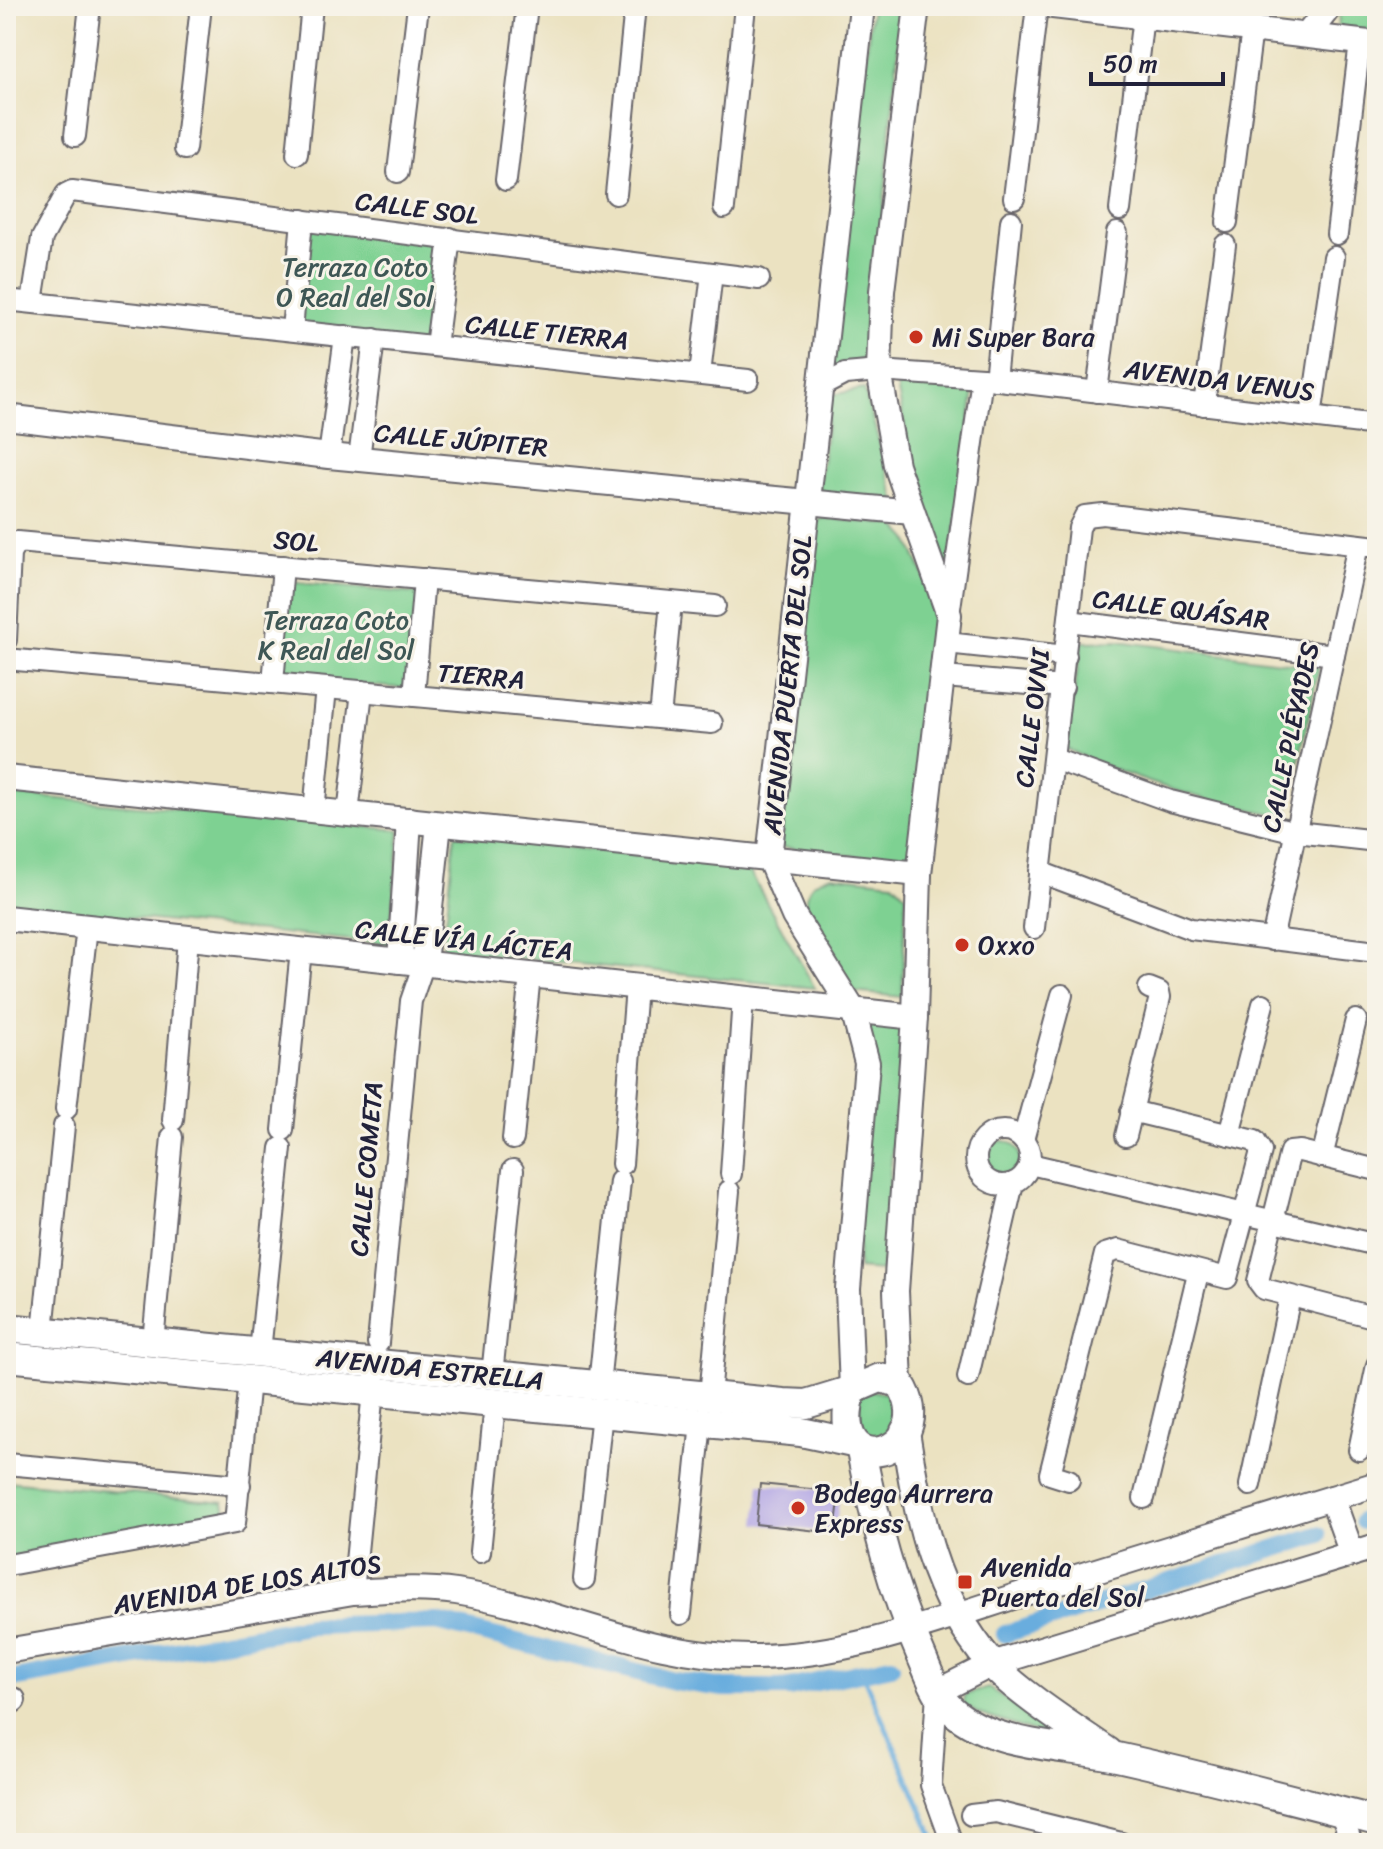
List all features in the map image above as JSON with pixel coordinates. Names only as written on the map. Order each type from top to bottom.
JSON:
[{"type":"main road","name":"AVENIDA ESTRELLA","points":[[6,1328],[260,1352],[377,1354],[492,1375],[701,1423],[801,1432],[857,1447]]},
{"type":"main road","name":"AVENIDA ESTRELLA","points":[[6,1357],[495,1404],[710,1396],[806,1404],[852,1390]]},
{"type":"main road","points":[[1114,1756],[992,1664],[957,1615],[939,1582],[917,1513],[905,1431],[909,1410],[900,1383],[871,1379],[852,1390],[849,1418],[875,1524],[910,1630],[937,1692],[948,1706],[991,1731],[1036,1746],[1114,1756],[1377,1821]]},
{"type":"main road","points":[[857,1447],[881,1453],[891,1450],[905,1431]]},
{"type":"street","points":[[75,136],[90,6]]},
{"type":"street","points":[[185,149],[201,6]]},
{"type":"street","points":[[297,154],[312,6]]},
{"type":"street","points":[[398,172],[418,6]]},
{"type":"street","points":[[506,180],[527,6]]},
{"type":"street","points":[[616,194],[635,6]]},
{"type":"street","points":[[724,208],[745,6]]},
{"type":"street","name":"AVENIDA PUERTA DEL SOL","points":[[852,1390],[848,1289],[867,1063],[853,1010],[794,916],[769,858],[862,6]]},
{"type":"street","points":[[917,6],[882,291],[879,371],[896,465],[949,615]]},
{"type":"street","points":[[1014,198],[1037,6]]},
{"type":"street","points":[[1053,6],[1368,43],[1337,234]]},
{"type":"street","points":[[1307,35],[1330,6]]},
{"type":"street","points":[[1120,210],[1143,16]]},
{"type":"street","points":[[1227,222],[1252,29]]},
{"type":"street","name":"CALLE SOL","points":[[32,302],[42,238],[68,192],[759,279]]},
{"type":"street","points":[[292,330],[302,220]]},
{"type":"street","points":[[900,1383],[896,1291],[915,1017],[919,874],[949,615],[1011,221]]},
{"type":"street","points":[[1097,392],[1117,233]]},
{"type":"street","points":[[436,346],[450,238]]},
{"type":"street","points":[[1204,405],[1225,245]]},
{"type":"street","points":[[1311,417],[1334,257]]},
{"type":"street","points":[[700,374],[712,273]]},
{"type":"street","name":"CALLE TIERRA","points":[[6,300],[748,380]]},
{"type":"street","points":[[329,456],[345,336]]},
{"type":"street","points":[[359,459],[374,339]]},
{"type":"street","name":"AVENIDA VENUS","points":[[820,387],[845,374],[879,371],[988,379],[1377,425]]},
{"type":"street","name":"CALLE JÚPITER","points":[[6,417],[329,456],[912,512]]},
{"type":"street","name":"CALLE OVNI","points":[[1034,928],[1079,528],[1085,516],[1103,514],[1368,546]]},
{"type":"street","name":"SOL","points":[[6,640],[10,554],[17,542],[715,606]]},
{"type":"street","name":"CALLE PLÉYADES","points":[[1272,940],[1334,655],[1368,546]]},
{"type":"street","points":[[273,683],[283,566]]},
{"type":"street","points":[[414,696],[424,579]]},
{"type":"street","points":[[660,718],[671,602]]},
{"type":"street","name":"CALLE QUÁSAR","points":[[1069,621],[1334,655]]},
{"type":"street","points":[[947,643],[1066,656]]},
{"type":"street","name":"TIERRA","points":[[6,659],[712,723]]},
{"type":"street","points":[[944,677],[1063,687]]},
{"type":"street","points":[[314,811],[326,688]]},
{"type":"street","points":[[348,814],[362,691]]},
{"type":"street","points":[[1054,759],[1170,801],[1296,832],[1377,841]]},
{"type":"street","points":[[6,778],[919,874]]},
{"type":"street","name":"CALLE COMETA","points":[[353,1592],[411,1001],[409,820]]},
{"type":"street","name":"CALLE COMETA","points":[[412,962],[439,824]]},
{"type":"street","points":[[794,916],[800,888],[819,863]]},
{"type":"street","points":[[1040,872],[1191,929],[1377,952]]},
{"type":"street","name":"CALLE VÍA LÁCTEA","points":[[6,918],[915,1017]]},
{"type":"street","points":[[43,1331],[87,927]]},
{"type":"street","points":[[153,1342],[188,938]]},
{"type":"street","points":[[260,1352],[301,950]]},
{"type":"street","points":[[513,1139],[530,975]]},
{"type":"street","points":[[584,1579],[636,987]]},
{"type":"street","points":[[1126,1136],[1160,997],[1159,992],[1149,988]]},
{"type":"street","points":[[1023,1140],[1062,995]]},
{"type":"street","points":[[710,1396],[743,998]]},
{"type":"street","points":[[1229,1135],[1263,1004]]},
{"type":"street","points":[[1322,1157],[1356,1020]]},
{"type":"street","points":[[1069,1480],[1050,1474],[1103,1258],[1108,1251],[1118,1250],[1227,1278],[1246,1215],[1260,1144],[1131,1111]]},
{"type":"street","points":[[1010,1132],[1023,1140],[1029,1151],[1030,1164],[1024,1176],[1013,1183],[991,1182],[979,1172],[976,1156],[982,1142],[994,1133],[1010,1132]]},
{"type":"street","points":[[1377,1170],[1295,1151],[1288,1154],[1258,1281],[1264,1289],[1377,1318]]},
{"type":"street","points":[[1030,1164],[1377,1245]]},
{"type":"street","points":[[492,1375],[513,1170]]},
{"type":"street","points":[[968,1377],[1013,1183]]},
{"type":"street","points":[[1144,1498],[1198,1273]]},
{"type":"street","points":[[1250,1485],[1290,1297]]},
{"type":"street","points":[[1359,1450],[1377,1365]]},
{"type":"street","points":[[8,1565],[235,1523],[249,1380]]},
{"type":"street","points":[[480,1552],[495,1404]]},
{"type":"street","points":[[681,1614],[701,1423]]},
{"type":"street","points":[[6,1464],[240,1485]]},
{"type":"street","name":"AVENIDA DE LOS ALTOS","points":[[6,1651],[353,1592],[407,1589],[459,1593],[603,1634],[670,1649],[737,1657],[810,1653],[910,1630],[1377,1484]]},
{"type":"street","points":[[1332,1498],[1352,1554]]},
{"type":"street","points":[[952,1843],[931,1785],[937,1692],[992,1664],[1377,1546]]},
{"type":"street","points":[[971,1815],[996,1812],[1121,1843]]},
{"type":"street","points":[[1340,1812],[1352,1843]]},
{"type":"green space","points":[[872,6],[902,6],[870,356],[830,372]]},
{"type":"green space","points":[[1163,6],[1321,6],[1301,22]]},
{"type":"green space","points":[[1340,6],[1377,6],[1377,31],[1338,27]]},
{"type":"green space","name":"Terraza Coto O Real del Sol","points":[[302,220],[450,238],[436,346],[292,330]]},
{"type":"green space","points":[[896,381],[974,391],[948,582],[919,499]]},
{"type":"green space","points":[[864,389],[896,501],[818,492],[831,395]]},
{"type":"green space","points":[[822,518],[895,525],[908,539],[928,584],[934,629],[910,863],[781,847],[815,525]]},
{"type":"green space","name":"Terraza Coto K Real del Sol","points":[[289,582],[420,594],[411,689],[281,678]]},
{"type":"green space","points":[[1117,641],[1319,667],[1287,816],[1174,790],[1117,771],[1065,748],[1082,642]]},
{"type":"green space","points":[[6,794],[400,830],[389,944],[6,905]]},
{"type":"green space","points":[[455,835],[747,867],[815,988],[443,950]]},
{"type":"green space","points":[[831,875],[893,882],[906,895],[902,997],[852,992],[827,954],[807,907],[807,894],[813,884]]},
{"type":"green space","points":[[861,1020],[904,1024],[881,1271],[858,1269]]},
{"type":"green space","points":[[1002,1141],[1015,1146],[1020,1159],[1015,1172],[1002,1177],[989,1172],[984,1159],[989,1146]]},
{"type":"green space","points":[[861,1388],[888,1394],[893,1420],[886,1435],[871,1438],[863,1434],[857,1392]]},
{"type":"green space","points":[[6,1481],[224,1502],[227,1516],[6,1558]]},
{"type":"green space","points":[[988,1688],[1069,1737],[1059,1740],[979,1714],[963,1704],[964,1695]]},
{"type":"building","name":"Bodega Aurrera Express","points":[[760,1484],[840,1492],[835,1533],[756,1524]]},
{"type":"waterway","points":[[1363,1521],[1377,1517]]},
{"type":"waterway","points":[[1005,1634],[1318,1535]]},
{"type":"waterway","points":[[19,1678],[308,1626],[437,1622],[674,1681],[724,1688],[789,1688],[891,1666]]},
{"type":"waterway","points":[[862,1673],[936,1843]]},
{"type":"place","name":"Mi Super Bara","points":[[916,337]]},
{"type":"place","name":"Oxxo","points":[[962,945]]},
{"type":"place","name":"Bodega Aurrera Express","points":[[798,1508]]},
{"type":"place","name":"Avenida Puerta del Sol","points":[[965,1582]]}]
